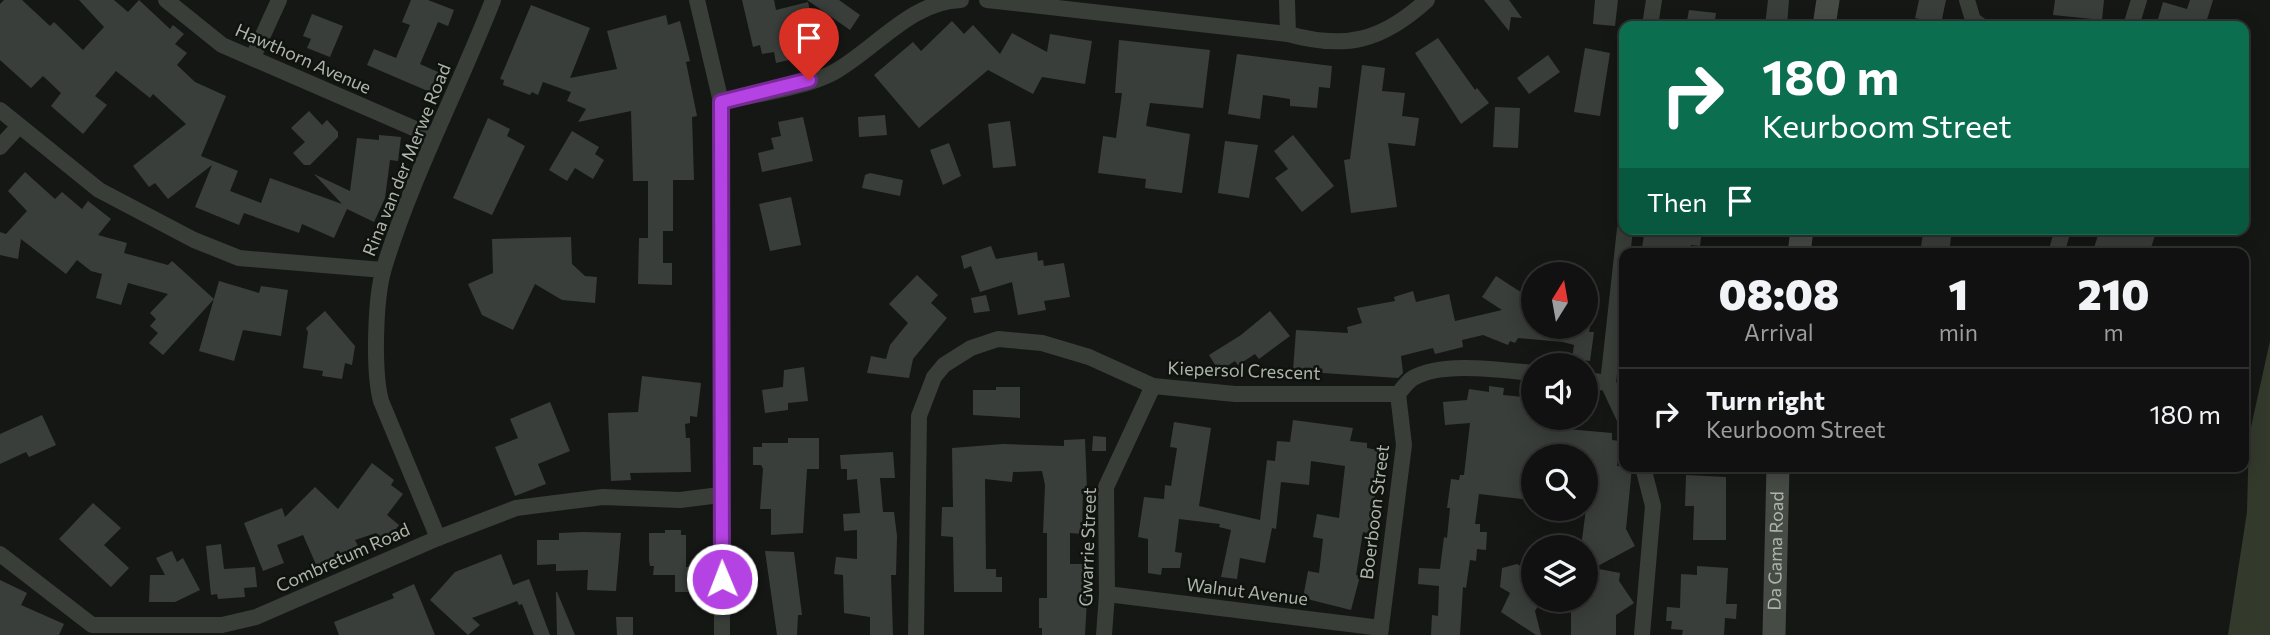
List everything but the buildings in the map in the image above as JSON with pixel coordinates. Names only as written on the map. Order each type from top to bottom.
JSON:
[{"type":"street","name":"Hawthorn Avenue","points":[[166,0],[222,45],[434,137]]},
{"type":"street","points":[[253,57],[279,0]]},
{"type":"street","name":"Rina van der Merwe Road","points":[[438,538],[381,401],[376,380],[383,270],[434,137],[493,0]]},
{"type":"street","points":[[697,0],[721,102],[722,635]]},
{"type":"street","points":[[721,102],[834,73],[914,7],[946,0],[961,0]]},
{"type":"street","points":[[987,0],[1288,34],[1319,43],[1360,40],[1408,17],[1427,0]]},
{"type":"street","points":[[1287,0],[1288,34]]},
{"type":"street","points":[[1651,21],[1654,0]]},
{"type":"street","points":[[1825,21],[1828,0]]},
{"type":"street","points":[[1967,0],[1974,21]]},
{"type":"street","points":[[2133,21],[2139,0]]},
{"type":"street","points":[[0,110],[99,190],[194,240],[239,258],[383,270]]},
{"type":"street","points":[[0,147],[19,126]]},
{"type":"street","points":[[1619,283],[1608,383],[1619,407]]},
{"type":"street","name":"Kiepersol Crescent","points":[[916,635],[919,416],[934,377],[944,365],[971,348],[998,339],[1042,343],[1089,357],[1153,386],[1235,394],[1398,394]]},
{"type":"street","points":[[1398,394],[1413,378],[1436,372],[1473,368],[1521,372]]},
{"type":"street","points":[[1598,382],[1608,383]]},
{"type":"street","name":"Gwarrie Street","points":[[1104,635],[1108,594],[1106,487],[1153,386]]},
{"type":"street","name":"Boerboon Street","points":[[1380,631],[1404,445],[1398,394]]},
{"type":"street","points":[[1642,635],[1653,506],[1644,472]]},
{"type":"street","name":"Da Gama Road","points":[[1774,635],[1778,472]]},
{"type":"street","name":"Combretum Road","points":[[0,554],[90,630],[222,625],[256,617],[438,538],[516,508],[603,497],[680,500],[720,495]]},
{"type":"street","name":"Walnut Avenue","points":[[1108,594],[1380,631]]},
{"type":"shaded area","points":[[2270,341],[2270,635],[2228,635],[2247,512],[2249,436]]},
{"type":"route","points":[[722,579],[721,102],[809,80]]}]
